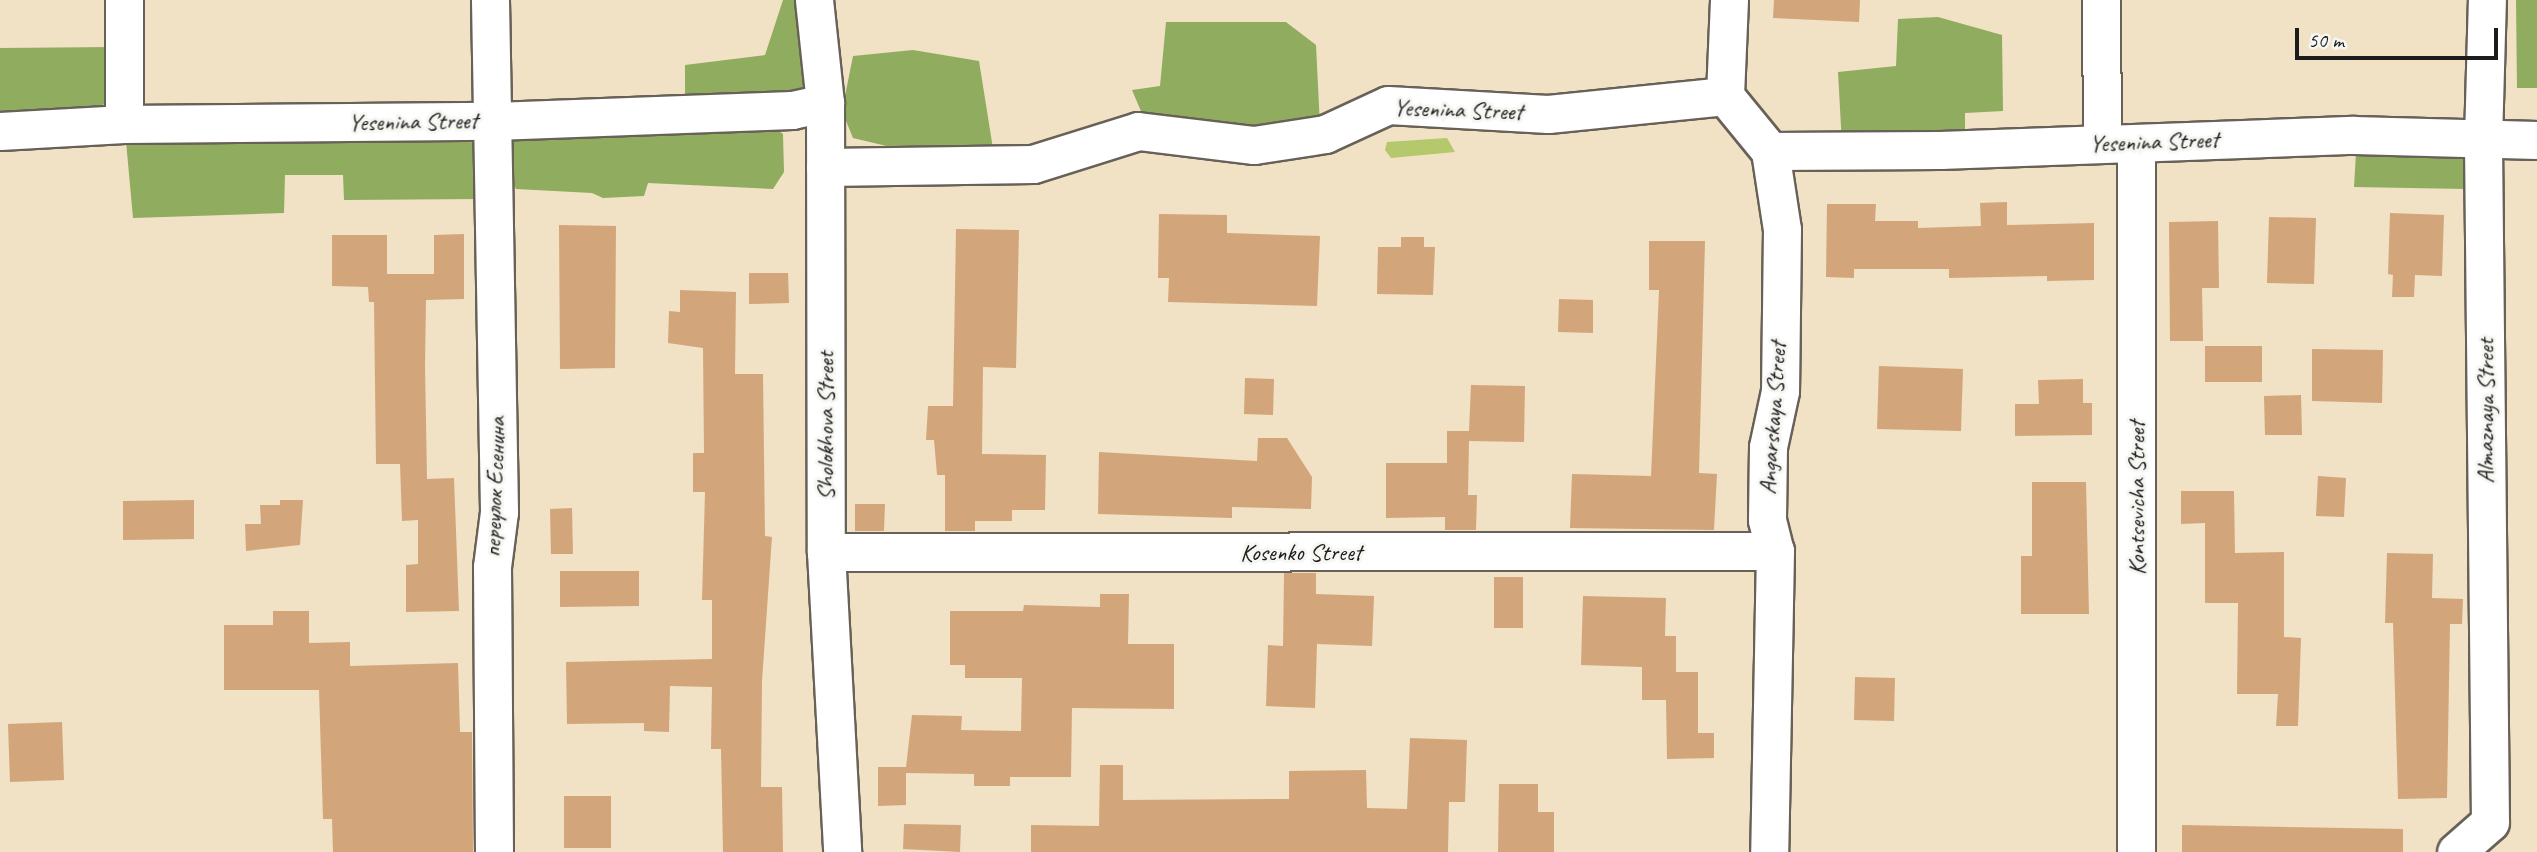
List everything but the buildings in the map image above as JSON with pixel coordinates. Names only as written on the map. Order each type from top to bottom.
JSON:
[{"type":"street","points":[[124,0],[124,124]]},
{"type":"street","name":"переулок Есенина","points":[[491,0],[499,512],[492,566],[494,852]]},
{"type":"street","name":"Sholokhova Street","points":[[814,0],[825,103],[826,552],[842,852]]},
{"type":"street","points":[[1729,0],[1725,96],[1770,151]]},
{"type":"street","name":"Kontsevicha Street","points":[[2101,0],[2119,144],[2136,852]]},
{"type":"street","name":"Almaznaya Street","points":[[2456,852],[2490,822],[2483,140],[2487,0]]},
{"type":"street","name":"Yesenina Street","points":[[825,167],[1033,164],[1138,131],[1254,145],[1325,134],[1388,105],[1548,114],[1725,96]]},
{"type":"street","name":"Yesenina Street","points":[[0,131],[124,124],[494,121],[792,110],[825,103]]},
{"type":"street","name":"Yesenina Street","points":[[1770,151],[2119,144],[2354,135],[2537,140]]},
{"type":"street","name":"Angarskaya Street","points":[[1769,852],[1775,551],[1767,520],[1768,471],[1780,391],[1782,229],[1770,151]]},
{"type":"street","name":"Kosenko Street","points":[[826,552],[1775,551]]},
{"type":"green space","points":[[783,0],[818,0],[816,83],[761,101],[685,105],[685,65],[765,55]]},
{"type":"green space","points":[[2516,0],[2537,0],[2537,88],[2517,88]]},
{"type":"green space","points":[[1938,17],[2002,35],[2003,111],[1965,113],[1965,143],[1842,145],[1838,72],[1896,66],[1898,19]]},
{"type":"green space","points":[[1166,22],[1286,22],[1316,45],[1320,126],[1247,140],[1146,123],[1132,90],[1160,86]]},
{"type":"green space","points":[[113,47],[113,96],[96,111],[0,118],[0,48]]},
{"type":"green space","points":[[913,50],[979,61],[994,155],[933,157],[853,138],[842,111],[853,56]]},
{"type":"green space","points":[[762,119],[783,134],[784,172],[773,189],[648,183],[644,196],[603,198],[592,193],[516,189],[496,156],[500,126]]},
{"type":"green space","points":[[463,135],[475,145],[477,199],[344,200],[343,175],[285,175],[284,213],[133,218],[126,141]]},
{"type":"green space","points":[[1447,138],[1455,152],[1391,158],[1385,150],[1387,142]]},
{"type":"green space","points":[[2465,147],[2465,189],[2354,187],[2356,153]]}]
